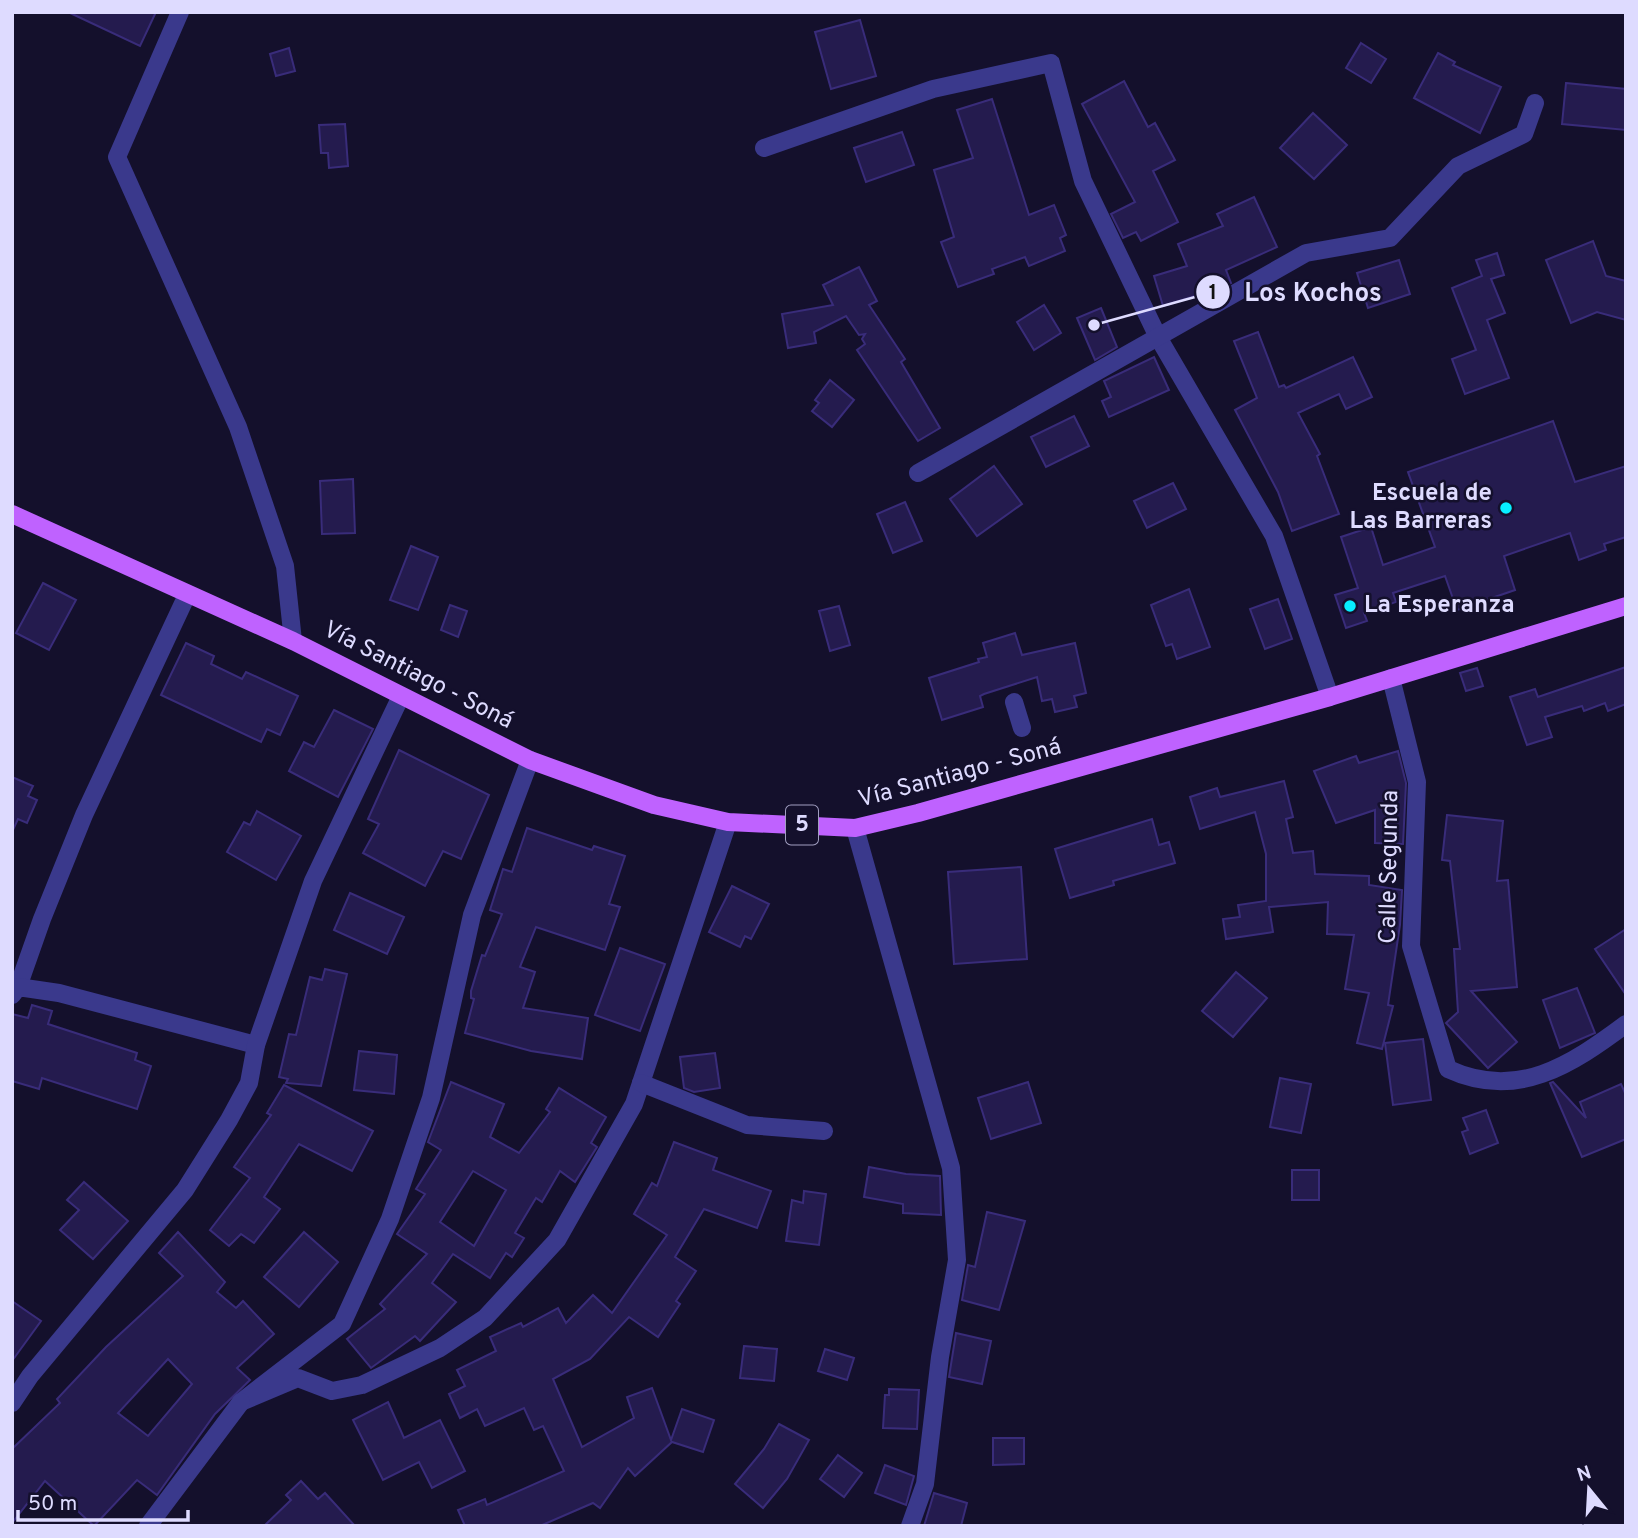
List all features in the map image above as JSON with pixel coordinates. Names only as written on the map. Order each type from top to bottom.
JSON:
[{"type":"main road","name":"Vía Santiago - Soná","points":[[12,514],[293,641],[530,760],[654,805],[728,822],[855,828],[918,813],[1330,696],[1626,606]]},
{"type":"street","points":[[180,12],[117,158],[238,426],[285,566],[293,641]]},
{"type":"street","points":[[764,148],[933,89],[1051,63],[1083,181],[1158,337],[1273,536],[1330,696]]},
{"type":"street","points":[[918,474],[1306,253],[1390,238],[1458,166],[1524,134],[1535,103]]},
{"type":"street","points":[[187,595],[84,815],[15,991],[59,993],[256,1045]]},
{"type":"street","name":"Calle Segunda","points":[[1391,678],[1417,782],[1411,946],[1448,1069],[1465,1077],[1514,1080],[1555,1072],[1626,1024]]},
{"type":"street","points":[[12,1403],[30,1376],[185,1190],[249,1083],[256,1045],[313,881],[401,696]]},
{"type":"street","points":[[1014,702],[1022,728]]},
{"type":"street","points":[[148,1526],[241,1402],[342,1324],[390,1219],[431,1098],[472,915],[530,760]]},
{"type":"street","points":[[241,1402],[298,1378],[332,1391],[362,1385],[440,1348],[485,1318],[557,1240],[634,1104],[728,822]]},
{"type":"street","points":[[855,828],[951,1168],[957,1260],[940,1357],[925,1484],[910,1526]]},
{"type":"street","points":[[641,1083],[747,1125],[824,1131]]},
{"type":"building","points":[[68,12],[156,12],[140,46]]},
{"type":"building","points":[[860,20],[876,76],[831,89],[815,32]]},
{"type":"building","points":[[1361,43],[1386,59],[1371,83],[1346,68]]},
{"type":"building","points":[[289,48],[295,71],[276,76],[270,54]]},
{"type":"building","points":[[1438,53],[1455,62],[1453,65],[1501,87],[1480,133],[1414,98]]},
{"type":"building","points":[[1124,81],[1148,127],[1155,123],[1175,160],[1153,171],[1178,222],[1141,241],[1136,232],[1123,238],[1111,214],[1135,202],[1082,104]]},
{"type":"building","points":[[1566,83],[1626,89],[1626,130],[1562,124]]},
{"type":"building","points":[[992,99],[1029,215],[1054,205],[1066,235],[1060,238],[1065,251],[1029,266],[1025,257],[992,269],[994,274],[958,287],[941,242],[954,237],[934,170],[973,158],[957,110]]},
{"type":"building","points":[[1313,113],[1347,145],[1314,179],[1280,148]]},
{"type":"building","points":[[345,124],[348,166],[329,168],[328,153],[321,153],[319,125]]},
{"type":"building","points":[[902,132],[914,165],[866,182],[854,148]]},
{"type":"building","points":[[1254,197],[1277,247],[1226,270],[1231,283],[1200,300],[1198,295],[1163,306],[1154,276],[1187,266],[1178,244],[1223,226],[1217,214]]},
{"type":"building","points":[[1593,241],[1606,276],[1626,281],[1626,320],[1597,312],[1571,323],[1546,260]]},
{"type":"building","points":[[1497,253],[1504,275],[1491,279],[1505,313],[1487,320],[1509,378],[1465,394],[1452,359],[1476,350],[1452,288],[1482,276],[1476,260]]},
{"type":"building","points":[[1399,260],[1410,294],[1368,308],[1357,273]]},
{"type":"building","points":[[859,267],[877,301],[869,305],[905,359],[901,362],[940,428],[918,441],[857,350],[865,344],[862,339],[865,334],[859,335],[846,316],[814,332],[816,343],[788,348],[782,314],[833,305],[823,285]]},
{"type":"building","points":[[1044,305],[1061,333],[1034,350],[1017,322]]},
{"type":"building","points":[[1101,308],[1117,347],[1095,360],[1077,318]]},
{"type":"building","points":[[1258,332],[1279,387],[1284,385],[1286,388],[1353,357],[1372,397],[1346,409],[1339,394],[1298,413],[1320,454],[1317,456],[1339,514],[1292,531],[1278,492],[1235,410],[1257,398],[1234,341]]},
{"type":"building","points":[[1154,357],[1169,390],[1109,417],[1102,401],[1111,397],[1104,381]]},
{"type":"building","points":[[830,380],[854,400],[832,427],[812,411],[819,403],[815,400]]},
{"type":"building","points":[[1074,416],[1089,446],[1046,467],[1031,437]]},
{"type":"building","name":"Escuela de Las Barreras","points":[[1553,421],[1575,482],[1626,466],[1626,537],[1604,544],[1606,550],[1579,560],[1570,533],[1504,556],[1515,590],[1457,610],[1445,576],[1393,593],[1396,602],[1364,613],[1367,621],[1346,628],[1335,595],[1358,588],[1341,537],[1371,527],[1383,565],[1435,547],[1408,472]]},
{"type":"building","points":[[994,466],[1022,504],[977,536],[950,499]]},
{"type":"building","points":[[353,479],[355,533],[322,534],[320,481]]},
{"type":"building","points":[[1173,483],[1186,509],[1147,528],[1134,501]]},
{"type":"building","points":[[905,502],[922,541],[893,553],[877,514]]},
{"type":"building","points":[[411,546],[438,557],[418,610],[390,600]]},
{"type":"building","points":[[43,583],[76,600],[49,650],[16,633]]},
{"type":"building","points":[[1189,589],[1210,647],[1177,659],[1172,644],[1166,646],[1151,605]]},
{"type":"building","points":[[1278,599],[1292,639],[1265,649],[1250,609]]},
{"type":"building","points":[[450,605],[467,611],[458,637],[441,630]]},
{"type":"building","points":[[839,606],[850,645],[830,651],[819,611]]},
{"type":"building","points":[[1015,633],[1022,655],[1075,643],[1086,693],[1074,696],[1077,707],[1055,712],[1052,699],[1042,701],[1037,677],[984,694],[980,696],[983,707],[942,720],[929,678],[979,662],[978,659],[987,657],[983,643]]},
{"type":"building","points":[[186,643],[214,656],[211,664],[242,679],[246,672],[298,696],[280,735],[267,729],[261,742],[161,695]]},
{"type":"building","points":[[1626,667],[1626,704],[1608,711],[1605,703],[1584,711],[1582,706],[1545,717],[1552,737],[1527,745],[1510,697],[1535,689],[1538,697]]},
{"type":"building","points":[[1477,668],[1483,686],[1466,691],[1460,673]]},
{"type":"building","points":[[334,710],[373,729],[338,797],[289,771],[304,742],[314,747]]},
{"type":"building","points":[[399,750],[489,795],[461,859],[443,851],[425,886],[363,853],[379,824],[368,819]]},
{"type":"building","points":[[1398,751],[1406,783],[1403,844],[1375,843],[1375,810],[1336,823],[1314,771],[1356,756],[1359,763]]},
{"type":"building","points":[[12,777],[33,786],[28,796],[37,800],[27,823],[18,819],[12,832]]},
{"type":"building","points":[[1284,781],[1293,817],[1286,819],[1293,853],[1313,851],[1315,874],[1369,876],[1369,885],[1402,890],[1400,925],[1388,1005],[1393,1006],[1382,1049],[1357,1043],[1369,993],[1345,989],[1354,935],[1327,934],[1328,902],[1269,907],[1273,932],[1226,939],[1223,919],[1240,917],[1238,905],[1266,901],[1266,854],[1255,812],[1200,829],[1190,797],[1217,788],[1220,797]]},
{"type":"building","points":[[257,811],[301,836],[276,880],[227,852],[244,822],[250,825]]},
{"type":"building","points":[[1447,815],[1503,821],[1497,881],[1508,880],[1517,987],[1471,991],[1517,1042],[1488,1068],[1446,1023],[1458,1012],[1454,949],[1460,949],[1450,861],[1442,860]]},
{"type":"building","points":[[1152,819],[1159,845],[1169,842],[1175,863],[1113,881],[1114,885],[1070,898],[1055,849]]},
{"type":"building","points":[[527,828],[592,850],[594,846],[625,856],[609,904],[620,907],[605,950],[536,927],[520,967],[535,972],[523,1008],[588,1018],[582,1059],[531,1051],[465,1033],[474,999],[471,998],[471,991],[482,955],[485,956],[502,914],[490,910],[503,869],[512,872]]},
{"type":"building","points":[[1021,867],[1027,959],[954,964],[948,872]]},
{"type":"building","points":[[732,886],[769,904],[751,939],[745,936],[740,947],[709,932]]},
{"type":"building","points":[[350,893],[404,917],[387,954],[334,930]]},
{"type":"building","points":[[1626,929],[1626,995],[1595,949]]},
{"type":"building","points":[[620,948],[665,964],[640,1031],[595,1015]]},
{"type":"building","points":[[325,969],[347,974],[321,1086],[286,1083],[288,1079],[279,1077],[289,1034],[296,1035],[310,977],[322,980]]},
{"type":"building","points":[[1236,972],[1267,998],[1233,1037],[1202,1011]]},
{"type":"building","points":[[1577,988],[1595,1033],[1560,1048],[1543,1000]]},
{"type":"building","points":[[32,1005],[52,1011],[48,1024],[137,1053],[135,1060],[151,1066],[137,1109],[42,1078],[39,1089],[12,1081],[12,1014],[28,1018]]},
{"type":"building","points":[[1423,1039],[1431,1100],[1393,1105],[1385,1043]]},
{"type":"building","points":[[359,1051],[397,1055],[394,1094],[354,1090]]},
{"type":"building","points":[[715,1053],[720,1088],[694,1092],[684,1088],[680,1057]]},
{"type":"building","points":[[1280,1078],[1311,1084],[1301,1133],[1270,1127]]},
{"type":"building","points":[[451,1082],[504,1104],[490,1137],[519,1153],[550,1112],[546,1109],[559,1088],[606,1117],[591,1143],[597,1147],[575,1182],[560,1171],[542,1202],[536,1198],[515,1233],[524,1238],[512,1257],[506,1253],[490,1278],[453,1254],[432,1283],[456,1302],[420,1341],[415,1336],[371,1368],[347,1339],[385,1309],[380,1304],[427,1254],[397,1234],[425,1194],[416,1189],[441,1150],[428,1142]],"holes":[[[473,1171],[506,1190],[474,1246],[440,1222]]]},
{"type":"building","points":[[1028,1082],[1041,1123],[991,1139],[978,1098]]},
{"type":"building","points":[[1553,1082],[1586,1118],[1580,1102],[1621,1084],[1626,1095],[1626,1139],[1582,1157],[1550,1083]]},
{"type":"building","points":[[284,1085],[373,1131],[352,1171],[299,1144],[264,1197],[280,1209],[254,1243],[241,1234],[229,1246],[210,1230],[250,1178],[234,1167],[271,1115],[267,1113]]},
{"type":"building","points":[[1486,1110],[1498,1143],[1470,1154],[1462,1132],[1468,1130],[1463,1118]]},
{"type":"building","points":[[674,1142],[717,1158],[713,1170],[771,1191],[757,1228],[704,1209],[675,1257],[696,1271],[676,1301],[680,1304],[658,1337],[629,1317],[590,1359],[553,1379],[582,1447],[634,1418],[627,1397],[652,1388],[671,1440],[682,1409],[714,1420],[703,1452],[672,1442],[635,1476],[628,1468],[600,1508],[593,1503],[540,1526],[465,1526],[458,1510],[485,1499],[487,1505],[564,1471],[543,1426],[534,1430],[524,1408],[485,1426],[477,1409],[460,1418],[449,1394],[465,1386],[457,1370],[496,1351],[490,1337],[521,1323],[523,1327],[558,1308],[566,1323],[593,1295],[612,1313],[667,1235],[634,1214],[652,1183],[657,1186]]},
{"type":"building","points":[[869,1167],[906,1174],[940,1176],[941,1215],[903,1213],[903,1204],[864,1197]]},
{"type":"building","points":[[1292,1170],[1319,1170],[1319,1200],[1292,1200]]},
{"type":"building","points":[[84,1182],[128,1221],[93,1259],[60,1230],[79,1210],[67,1200]]},
{"type":"building","points":[[804,1191],[826,1194],[819,1245],[786,1241],[792,1200],[803,1203]]},
{"type":"building","points":[[987,1212],[1025,1221],[999,1310],[962,1300],[968,1265],[975,1267]]},
{"type":"building","points":[[178,1232],[225,1282],[217,1292],[236,1308],[243,1301],[274,1334],[237,1368],[250,1380],[215,1414],[157,1495],[137,1480],[94,1526],[45,1481],[12,1523],[12,1449],[60,1403],[57,1399],[106,1347],[183,1276],[159,1253]],"holes":[[[168,1359],[192,1384],[148,1436],[118,1413]]]},
{"type":"building","points":[[304,1232],[338,1262],[299,1307],[264,1277]]},
{"type":"building","points":[[12,1301],[41,1321],[12,1361]]},
{"type":"building","points":[[956,1333],[991,1341],[982,1384],[949,1377]]},
{"type":"building","points":[[744,1346],[777,1349],[774,1381],[740,1378]]},
{"type":"building","points":[[825,1349],[854,1358],[847,1380],[818,1371]]},
{"type":"building","points":[[889,1389],[919,1390],[917,1429],[883,1428],[885,1395],[889,1395]]},
{"type":"building","points":[[388,1402],[404,1438],[440,1420],[465,1471],[432,1488],[419,1462],[383,1480],[353,1420]]},
{"type":"building","points":[[779,1424],[809,1440],[787,1479],[763,1508],[735,1484],[764,1449]]},
{"type":"building","points":[[993,1438],[1024,1438],[1024,1464],[993,1465]]},
{"type":"building","points":[[838,1455],[862,1473],[844,1497],[820,1479]]},
{"type":"building","points":[[885,1465],[914,1476],[906,1505],[875,1493]]},
{"type":"building","points":[[301,1481],[318,1499],[325,1493],[355,1526],[264,1526],[291,1500],[286,1495]]},
{"type":"building","points":[[934,1493],[967,1503],[961,1526],[924,1526]]},
{"type":"place","name":"Los Kochos","points":[[1094,325]]},
{"type":"place","name":"Escuela de Las Barreras","points":[[1506,508]]},
{"type":"place","name":"La Esperanza","points":[[1350,606]]}]
